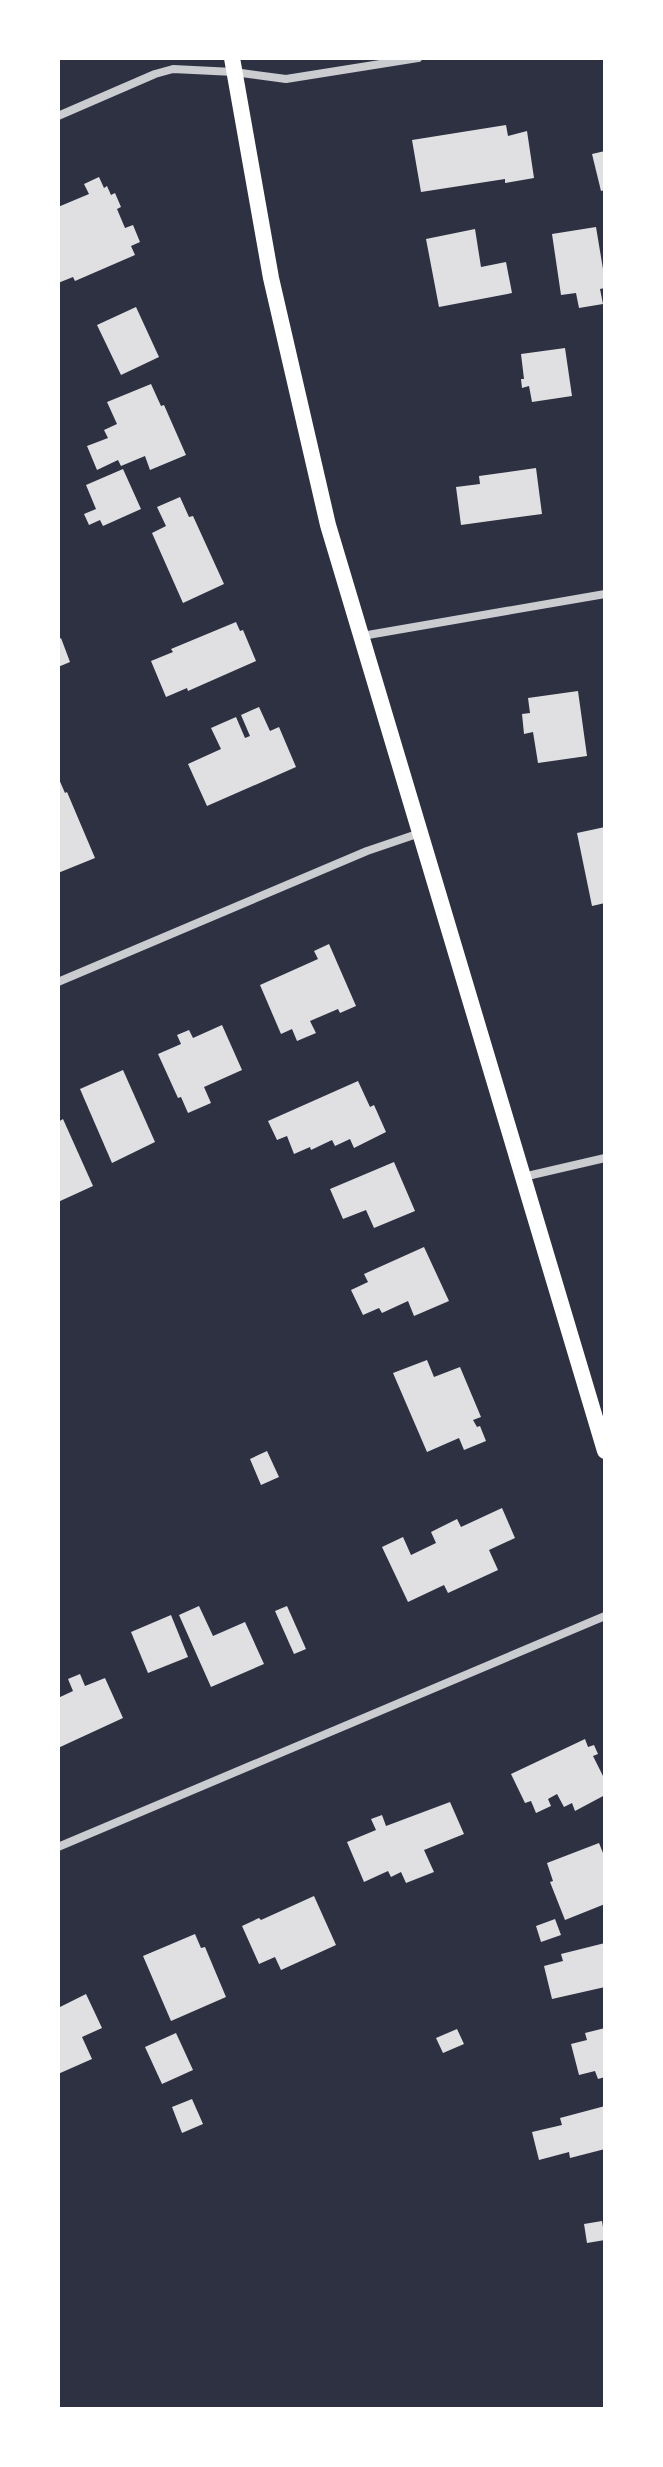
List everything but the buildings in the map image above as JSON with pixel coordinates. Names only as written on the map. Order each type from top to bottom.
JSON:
[{"type":"main road","points":[[233,65],[259,217],[328,525],[605,1451]]},
{"type":"street","points":[[58,116],[165,71],[180,68],[233,65],[286,79],[418,58]]},
{"type":"street","points":[[361,636],[605,594]]},
{"type":"street","points":[[58,982],[367,851],[420,833]]},
{"type":"street","points":[[522,1177],[605,1158]]},
{"type":"street","points":[[58,1847],[605,1616]]}]
